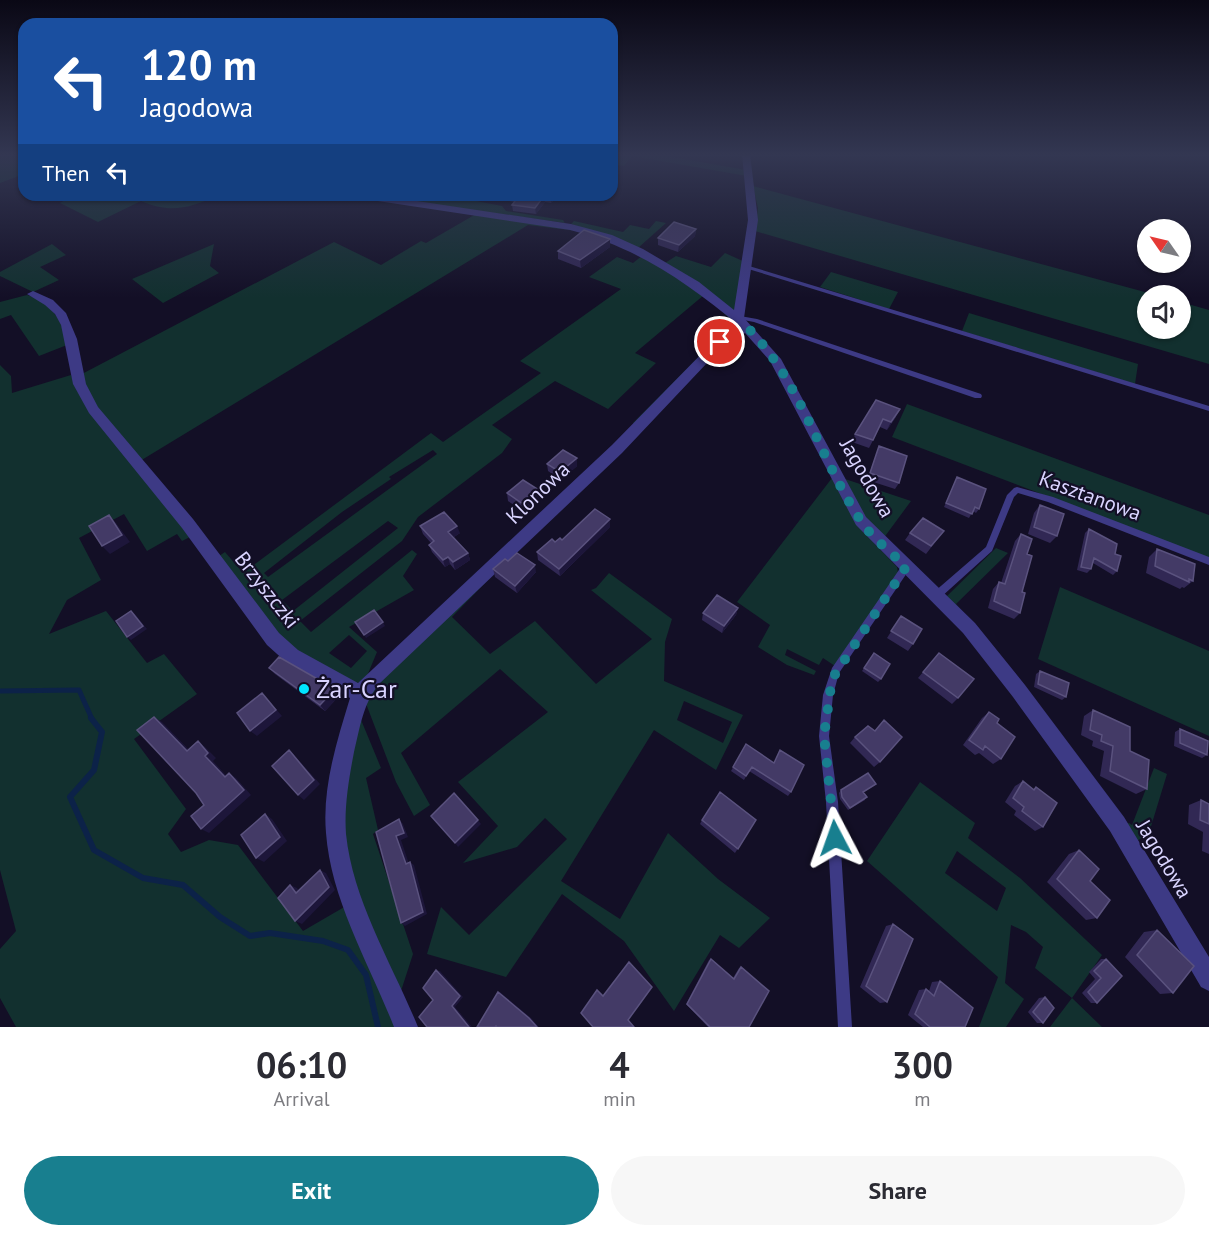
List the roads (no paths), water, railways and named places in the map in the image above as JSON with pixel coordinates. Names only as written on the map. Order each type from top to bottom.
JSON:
[{"type":"street","name":"Jagodowa","points":[[405,202],[562,225],[600,234],[639,251],[695,284],[742,321],[775,359],[861,521],[937,595],[996,661],[1100,799],[1209,979]]},
{"type":"street","points":[[742,321],[753,220],[751,202]]},
{"type":"street","name":"Brzyszczki","points":[[33,294],[58,310],[68,323],[78,384],[90,406],[129,455],[157,484],[273,639],[292,656],[360,694]]},
{"type":"street","name":"Klonowa","points":[[360,694],[373,678],[616,449],[742,321]]},
{"type":"street","points":[[360,694],[344,760],[336,815],[336,835],[352,898],[406,1027]]},
{"type":"lane","points":[[747,267],[1209,409]]},
{"type":"lane","points":[[742,321],[755,320],[978,396]]},
{"type":"lane","name":"Kasztanowa","points":[[937,595],[990,549],[1011,495],[1017,490],[1050,499],[1209,561]]},
{"type":"lane","points":[[845,1027],[832,802],[824,736],[828,695],[835,671],[906,567]]},
{"type":"waterway","points":[[0,691],[79,690],[92,719]]},
{"type":"waterway","points":[[91,718],[102,732],[94,770],[70,797],[94,850],[143,878],[183,885],[220,917],[250,936],[270,933],[323,941],[348,950],[366,975],[378,1027]]},
{"type":"place","name":"Żar-Car","points":[[304,689]]}]
